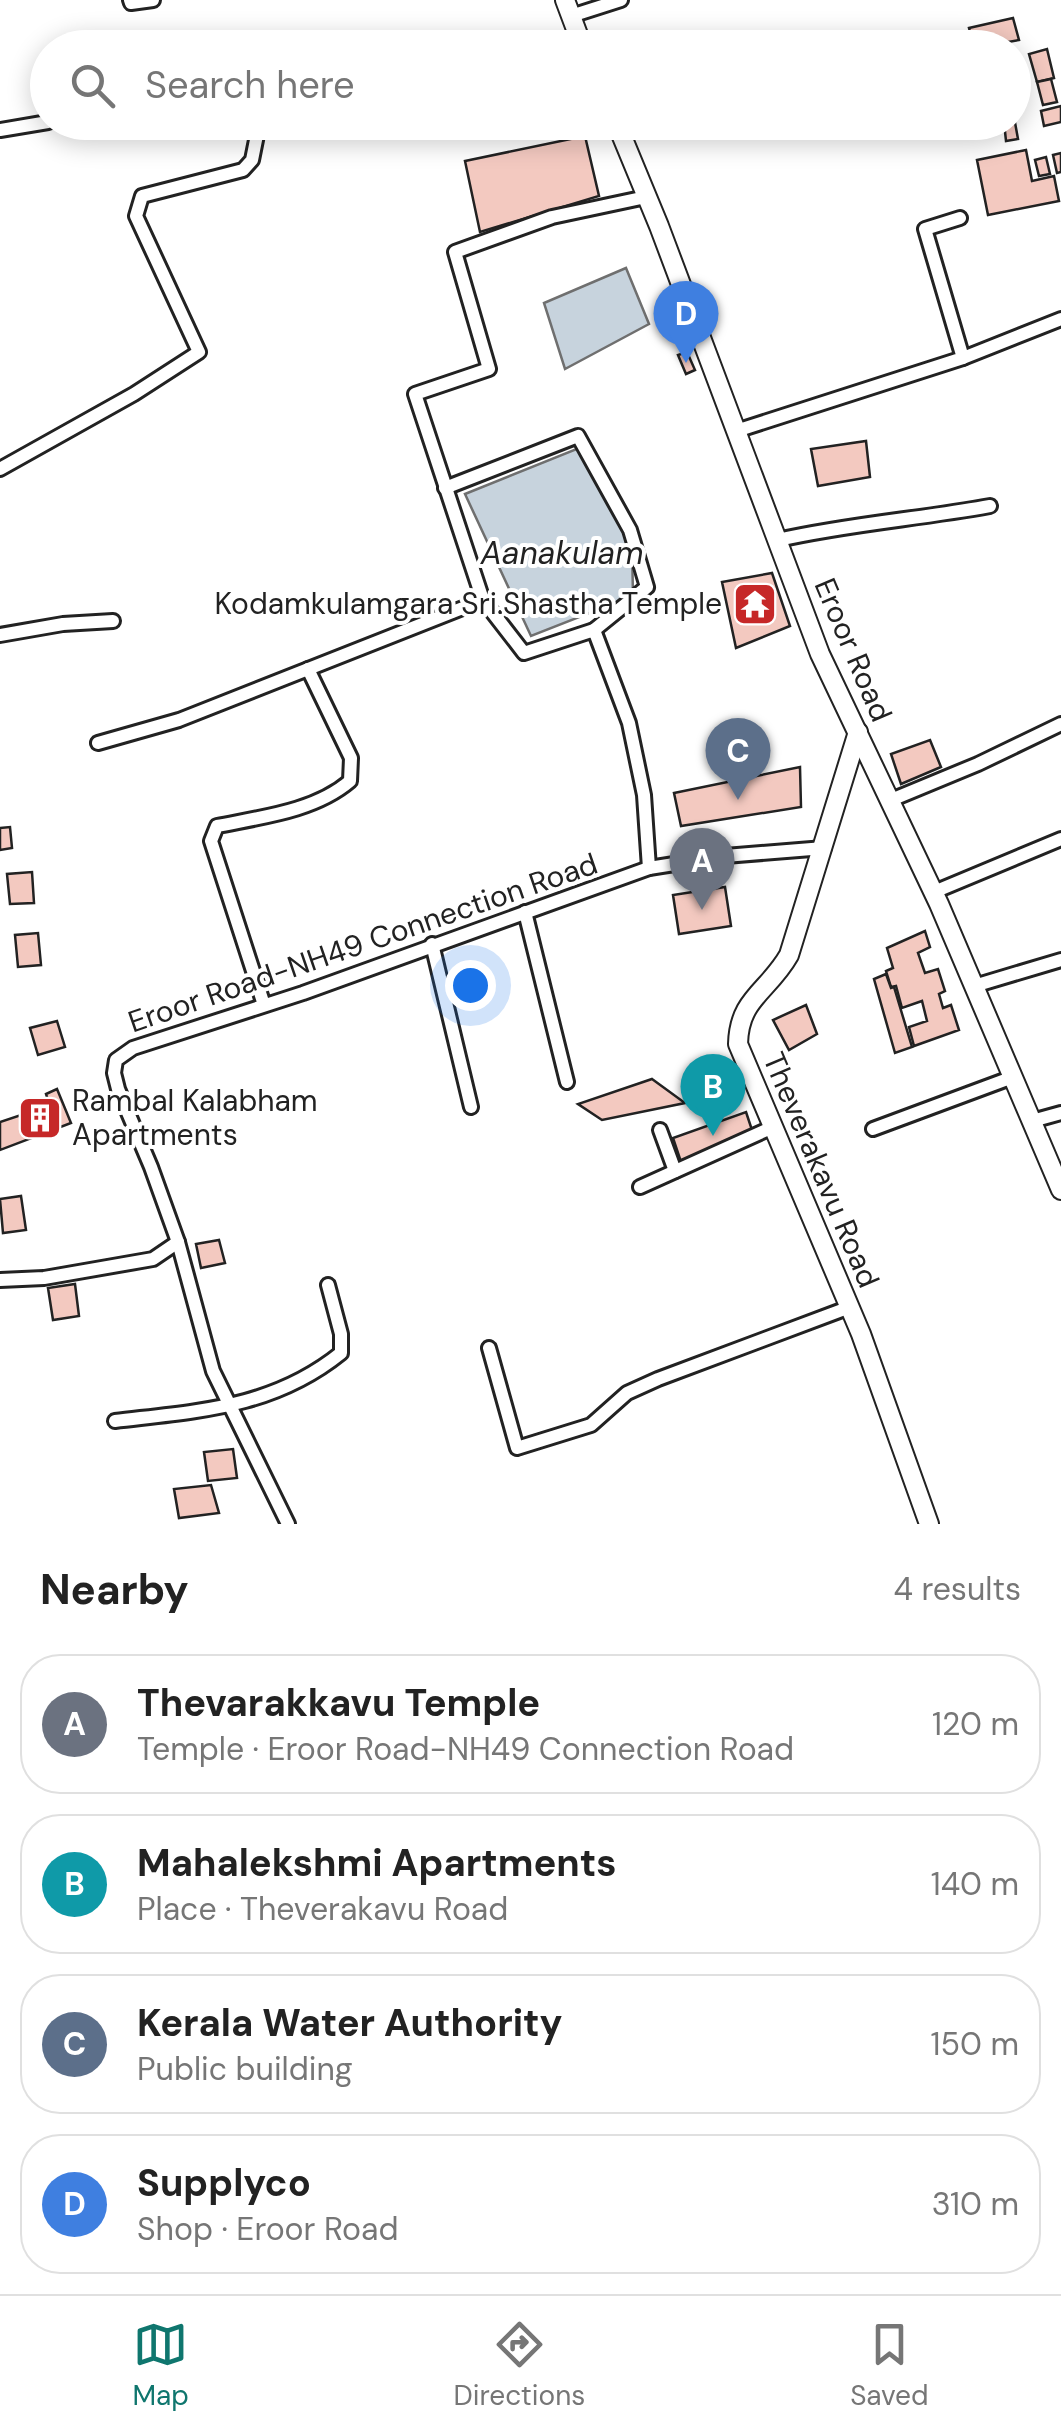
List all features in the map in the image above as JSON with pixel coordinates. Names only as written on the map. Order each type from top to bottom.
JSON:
[{"type":"main road","name":"Eroor Road","points":[[628,140],[646,197],[820,654],[934,892],[1061,1190]]},
{"type":"main road","name":"Theverakavu Road","points":[[858,732],[789,955],[780,971],[745,1009],[738,1022],[738,1044],[850,1307],[930,1524]]},
{"type":"street","points":[[130,0],[152,0]]},
{"type":"street","points":[[568,8],[620,0]]},
{"type":"street","points":[[0,130],[30,125]]},
{"type":"street","points":[[0,469],[134,394],[198,352],[136,216],[138,205],[142,196],[243,170],[252,160],[256,140]]},
{"type":"street","points":[[445,488],[578,436],[630,530],[647,587],[594,630],[524,654],[483,600],[445,488],[415,394],[488,369],[454,252],[552,217],[646,197]]},
{"type":"street","points":[[960,218],[925,229],[963,358]]},
{"type":"street","points":[[736,431],[963,358],[1061,319]]},
{"type":"street","points":[[778,540],[840,526],[909,520],[990,506]]},
{"type":"street","points":[[98,744],[179,720],[483,600]]},
{"type":"street","points":[[0,636],[62,624],[112,621]]},
{"type":"street","points":[[594,630],[629,723],[644,794],[649,868]]},
{"type":"street","points":[[264,1005],[211,841],[217,826],[313,804],[334,795],[350,781],[352,758],[308,669]]},
{"type":"street","points":[[891,800],[1061,724]]},
{"type":"street","points":[[934,892],[1061,839]]},
{"type":"street","name":"Eroor Road-NH49 Connection Road","points":[[288,1524],[229,1407],[207,1352],[178,1242],[118,1089],[116,1060],[132,1048],[649,868],[725,856],[824,848]]},
{"type":"street","points":[[525,912],[566,1082]]},
{"type":"street","points":[[432,944],[471,1107]]},
{"type":"street","points":[[974,986],[1061,960]]},
{"type":"street","points":[[873,1128],[1013,1078]]},
{"type":"street","points":[[1032,1121],[1061,1114]]},
{"type":"street","points":[[640,1187],[774,1128]]},
{"type":"street","points":[[660,1130],[675,1171]]},
{"type":"street","points":[[0,1280],[44,1278],[153,1259],[178,1242]]},
{"type":"street","points":[[115,1421],[229,1407],[312,1376],[341,1353],[341,1334],[328,1285]]},
{"type":"street","points":[[490,1348],[517,1448],[591,1424],[627,1394],[647,1384],[850,1307]]},
{"type":"water","points":[[626,268],[649,324],[565,369],[544,303]]},
{"type":"water","name":"Aanakulam","points":[[579,448],[632,546],[633,596],[531,636],[465,494]]},
{"type":"building","points":[[1013,18],[1016,30],[970,30]]},
{"type":"building","points":[[1047,49],[1054,78],[1037,82],[1031,53]]},
{"type":"building","points":[[1051,79],[1057,102],[1043,105],[1037,82]]},
{"type":"building","points":[[1061,106],[1061,122],[1044,126],[1041,111]]},
{"type":"building","points":[[566,140],[586,140],[599,196],[480,232],[465,161]]},
{"type":"building","points":[[1026,150],[1032,181],[1054,176],[1059,201],[988,215],[977,160]]},
{"type":"building","points":[[1061,153],[1061,172],[1057,173],[1053,155]]},
{"type":"building","points":[[1046,157],[1050,174],[1039,176],[1035,160]]},
{"type":"building","points":[[687,352],[695,370],[686,374],[678,355]]},
{"type":"building","points":[[866,441],[870,477],[818,486],[811,449]]},
{"type":"building","name":"Kodamkulamgara Sri.Shastha Temple","points":[[772,573],[790,626],[736,648],[722,582]]},
{"type":"building","points":[[930,740],[941,767],[901,784],[891,754]]},
{"type":"building","points":[[800,767],[801,807],[681,826],[674,793]]},
{"type":"building","points":[[10,827],[12,848],[0,850],[0,828]]},
{"type":"building","points":[[32,872],[34,903],[10,904],[7,874]]},
{"type":"building","points":[[725,887],[731,926],[679,934],[673,895]]},
{"type":"building","points":[[925,931],[930,947],[918,953],[925,973],[938,969],[945,991],[939,994],[943,1008],[951,1005],[959,1030],[914,1046],[909,1027],[927,1021],[922,1001],[902,1008],[896,986],[891,987],[886,971],[893,968],[887,948]]},
{"type":"building","points":[[38,933],[41,965],[18,967],[15,935]]},
{"type":"building","points":[[886,974],[891,988],[894,987],[912,1047],[895,1053],[874,979]]},
{"type":"building","points":[[806,1005],[817,1034],[789,1050],[773,1020]]},
{"type":"building","points":[[57,1021],[65,1047],[38,1055],[30,1028]]},
{"type":"building","points":[[652,1079],[685,1103],[602,1120],[578,1104]]},
{"type":"building","name":"Rambal Kalabham Apartments","points":[[57,1089],[71,1123],[0,1150],[0,1122],[39,1109],[43,1115],[52,1113],[46,1094]]},
{"type":"building","points":[[746,1112],[753,1133],[681,1162],[673,1138]]},
{"type":"building","points":[[21,1196],[26,1230],[3,1233],[0,1199]]},
{"type":"building","points":[[219,1240],[225,1263],[201,1268],[196,1244]]},
{"type":"building","points":[[75,1284],[79,1316],[53,1320],[48,1288]]},
{"type":"building","points":[[233,1449],[237,1478],[208,1481],[204,1452]]},
{"type":"building","points":[[211,1485],[219,1513],[179,1518],[174,1489]]},
{"type":"place","name":"Supplyco","points":[[686,363]]},
{"type":"place","name":"Kodamkulamgara Sri.Shastha Temple","points":[[755,604]]},
{"type":"place","name":"Kerala Water Authority","points":[[738,800]]},
{"type":"place","name":"Thevarakkavu Temple","points":[[702,910]]},
{"type":"place","name":"Rambal Kalabham Apartments","points":[[40,1118]]},
{"type":"place","name":"Mahalekshmi Apartments","points":[[713,1136]]}]
